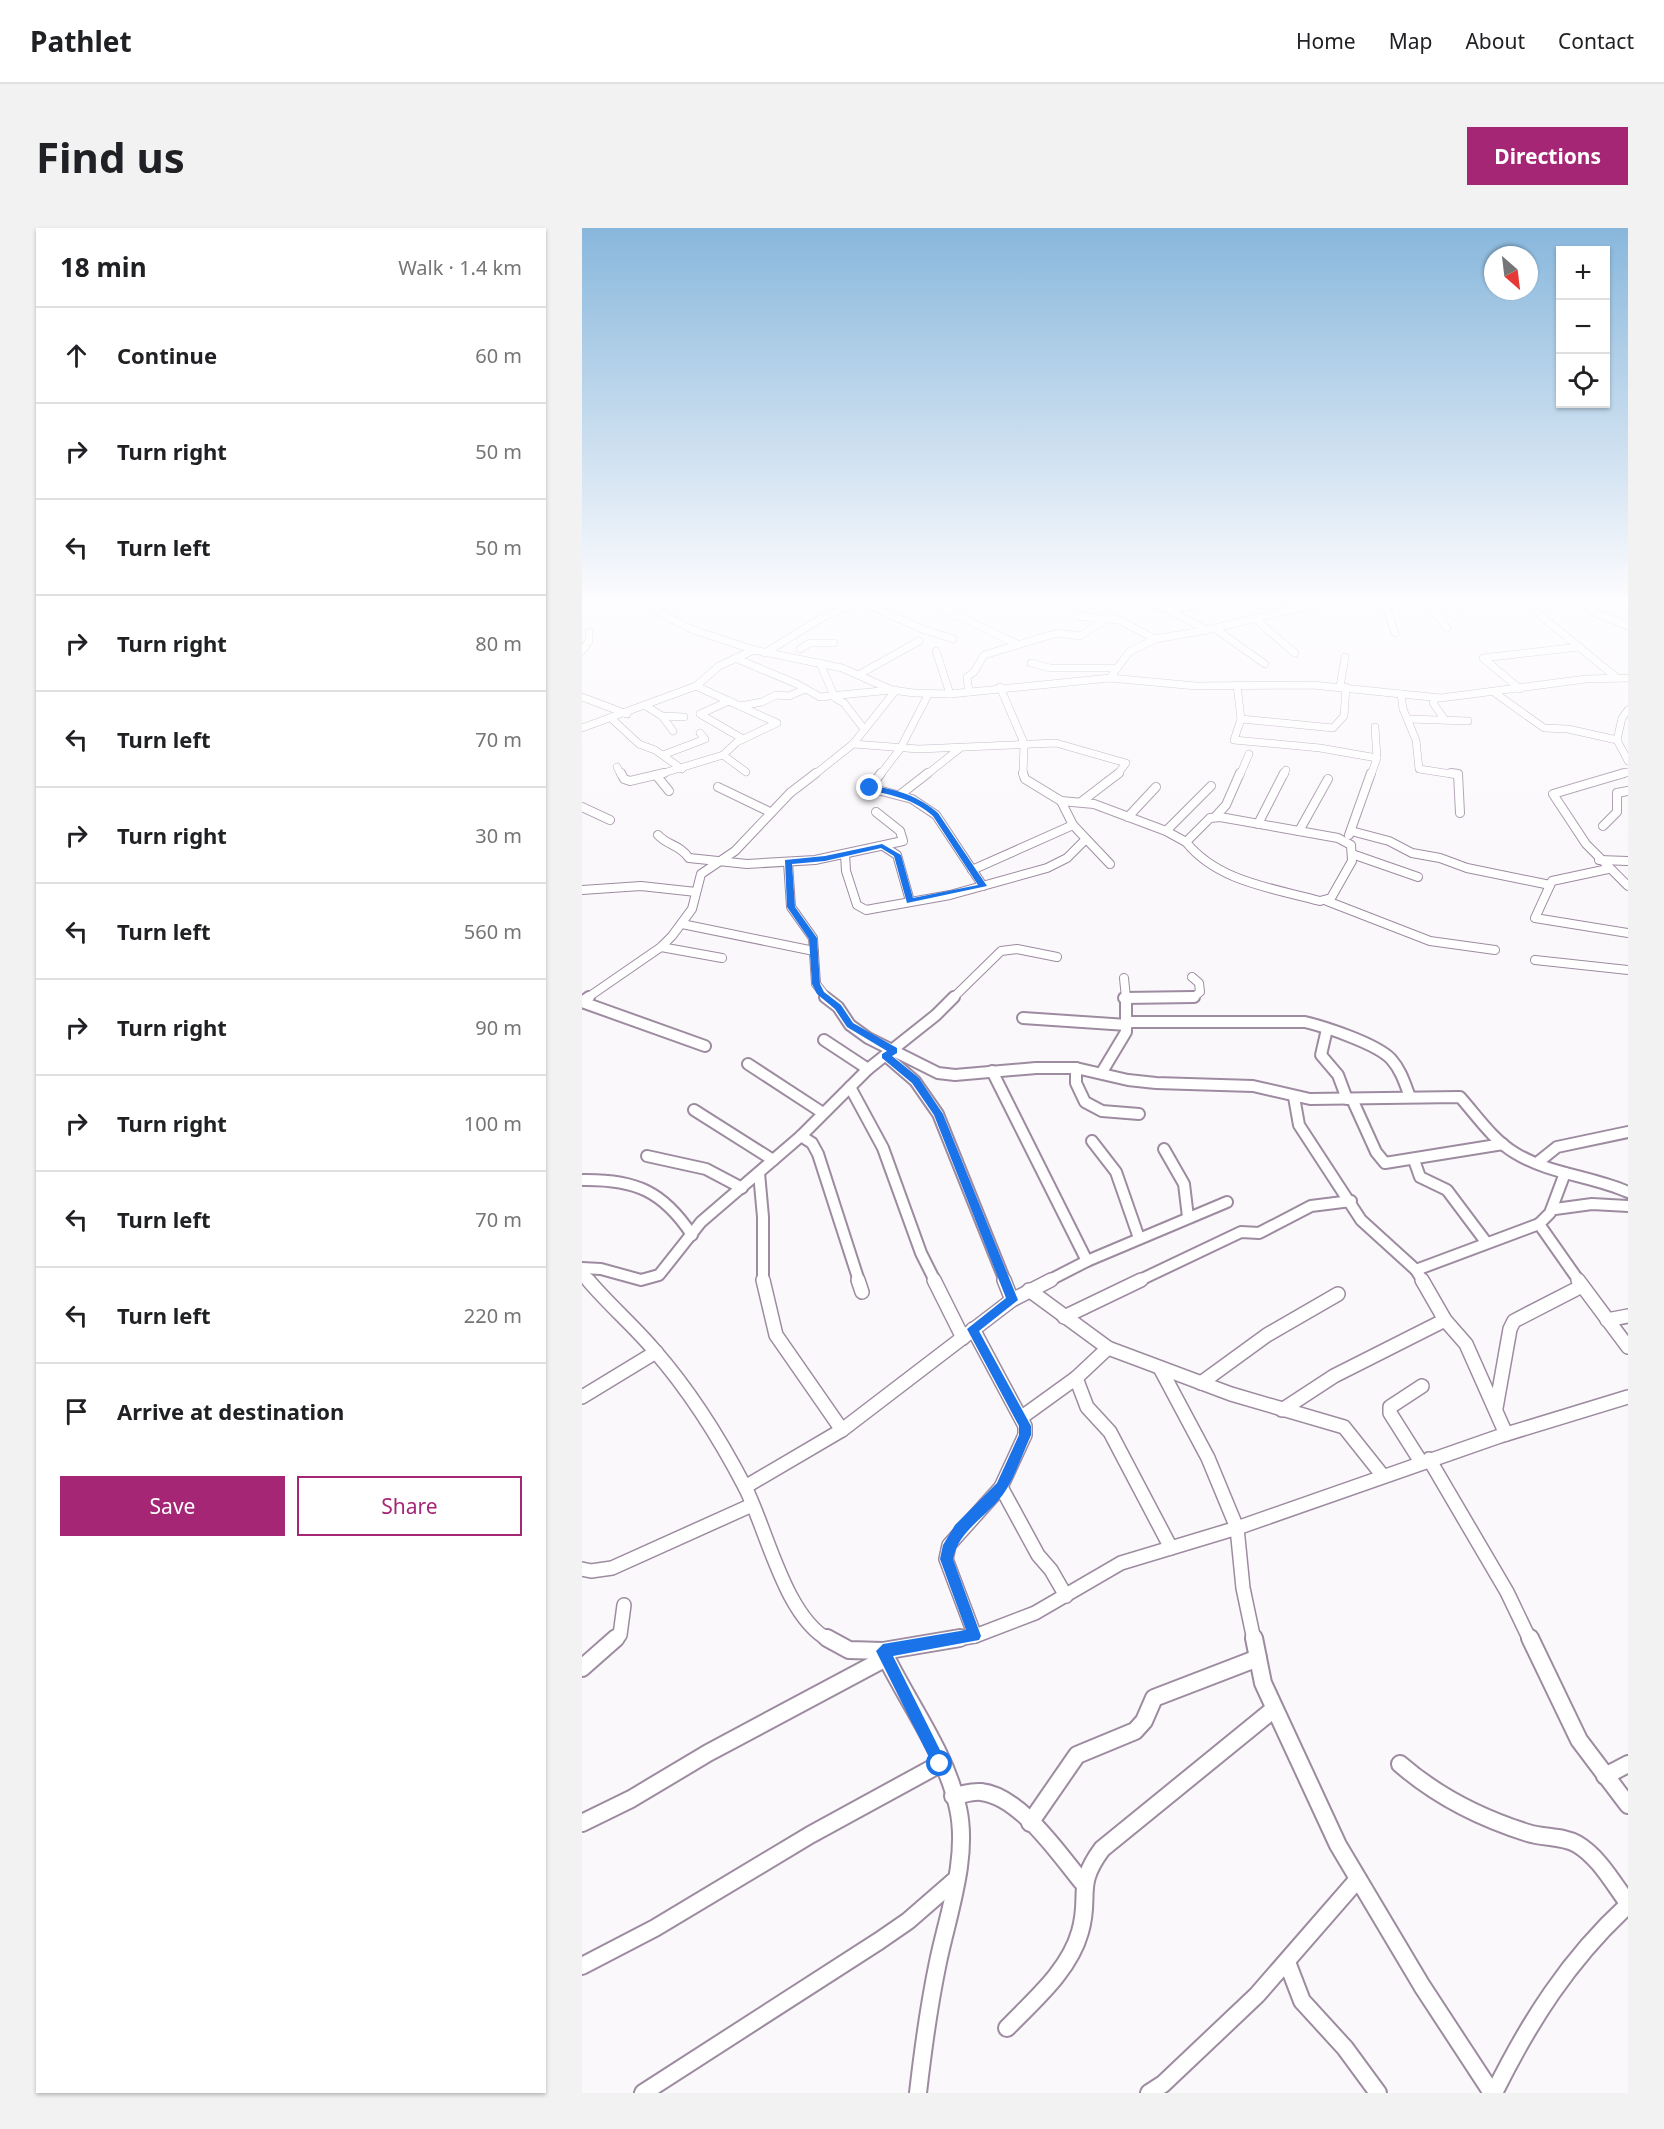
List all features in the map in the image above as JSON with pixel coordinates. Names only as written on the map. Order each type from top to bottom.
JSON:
[{"type":"street","points":[[796,684],[817,696],[894,690],[950,694],[1036,684]]},
{"type":"street","points":[[830,684],[835,696],[844,703],[864,729]]},
{"type":"street","points":[[881,684],[894,690]]},
{"type":"street","points":[[947,684],[950,694]]},
{"type":"street","points":[[968,684],[969,692]]},
{"type":"street","points":[[1166,684],[1343,687],[1436,698],[1495,693],[1553,684]]},
{"type":"street","points":[[1514,684],[1520,689]]},
{"type":"street","points":[[1237,685],[1240,719],[1233,738],[1236,741],[1320,748],[1377,758]]},
{"type":"street","points":[[582,728],[627,714],[696,686],[777,723],[742,739],[723,754],[682,769],[626,781],[617,767]]},
{"type":"street","points":[[1000,687],[1025,745],[1027,757],[1022,768],[1025,779],[1061,801],[1081,802],[1166,831],[1186,842],[1204,860],[1238,879],[1288,894],[1327,902],[1430,941],[1495,951]]},
{"type":"street","points":[[1240,719],[1333,728],[1342,721],[1347,702],[1343,687]]},
{"type":"street","points":[[740,706],[762,702],[776,695],[791,695],[805,688]]},
{"type":"street","points":[[582,1002],[661,947],[692,909],[701,874],[735,851],[770,812],[853,744],[894,690]]},
{"type":"street","points":[[1495,693],[1544,728],[1568,729],[1617,740]]},
{"type":"street","points":[[928,694],[900,749],[870,787],[872,790],[901,794],[916,800],[936,815],[983,886]]},
{"type":"street","points":[[1401,694],[1401,702],[1416,740],[1419,769],[1455,773],[1460,776],[1460,813]]},
{"type":"street","points":[[582,697],[627,714]]},
{"type":"street","points":[[1436,698],[1433,703],[1445,720]]},
{"type":"street","points":[[729,701],[700,714],[742,739]]},
{"type":"street","points":[[646,706],[662,716],[673,731]]},
{"type":"street","points":[[1627,757],[1617,740],[1622,718],[1628,710]]},
{"type":"street","points":[[662,716],[684,717]]},
{"type":"street","points":[[612,719],[639,744],[663,754],[682,769]]},
{"type":"street","points":[[1409,719],[1468,721]]},
{"type":"street","points":[[1346,841],[1377,758],[1375,727]]},
{"type":"street","points":[[663,754],[705,739],[700,733]]},
{"type":"street","points":[[853,744],[900,749],[959,749],[1064,744],[1126,763],[1119,773],[1081,802]]},
{"type":"street","points":[[901,794],[959,749]]},
{"type":"street","points":[[723,754],[746,772]]},
{"type":"street","points":[[1186,842],[1226,805],[1249,754]]},
{"type":"street","points":[[1258,824],[1286,770]]},
{"type":"street","points":[[656,775],[669,791]]},
{"type":"street","points":[[1627,775],[1553,794],[1568,822],[1599,860],[1628,886]]},
{"type":"street","points":[[1299,831],[1328,779]]},
{"type":"street","points":[[1166,831],[1210,786]]},
{"type":"street","points":[[718,787],[770,812]]},
{"type":"street","points":[[1128,817],[1156,787]]},
{"type":"street","points":[[1603,826],[1617,812],[1617,793],[1628,791]]},
{"type":"street","points":[[1061,801],[1073,825],[1084,840],[1110,864]]},
{"type":"street","points":[[582,807],[610,820]]},
{"type":"street","points":[[658,835],[663,841],[681,847],[689,858],[718,862],[788,862],[900,843],[903,836],[876,812]]},
{"type":"street","points":[[1215,817],[1346,841],[1351,845],[1352,861],[1327,902]]},
{"type":"street","points":[[972,870],[1006,857],[1073,825]]},
{"type":"street","points":[[1351,831],[1467,868],[1550,885]]},
{"type":"street","points":[[845,854],[849,881],[861,909],[983,886],[1058,864],[1084,840]]},
{"type":"street","points":[[882,846],[897,855],[910,901]]},
{"type":"street","points":[[1352,854],[1418,877]]},
{"type":"street","points":[[1599,860],[1628,861]]},
{"type":"street","points":[[788,862],[791,907],[813,938],[816,984],[821,994],[838,1007],[850,1025],[890,1053],[945,1075],[1076,1068],[1102,1072],[1128,1080],[1156,1083],[1247,1085],[1294,1097],[1464,1099],[1477,1118],[1503,1144],[1537,1163],[1565,1173],[1610,1184],[1628,1192]]},
{"type":"street","points":[[1608,869],[1560,878],[1550,885],[1538,909],[1537,920],[1628,933]]},
{"type":"street","points":[[582,890],[641,886],[696,892]]},
{"type":"street","points":[[682,924],[814,951]]},
{"type":"street","points":[[661,947],[722,958]]},
{"type":"street","points":[[1057,957],[1017,949],[1001,951],[936,1015],[868,1070],[801,1136],[701,1222],[669,1265],[650,1279],[641,1280],[601,1269],[583,1274],[656,1352],[709,1426],[745,1487],[795,1604],[820,1635],[849,1650],[884,1654],[975,1636],[1035,1613],[1110,1569],[1237,1528],[1506,1434],[1628,1398]]},
{"type":"street","points":[[1535,960],[1628,970]]},
{"type":"street","points":[[1124,998],[1194,997],[1200,992],[1199,983],[1192,977]]},
{"type":"street","points":[[1102,1072],[1124,1040],[1127,1024],[1124,978]]},
{"type":"street","points":[[582,1002],[705,1046]]},
{"type":"street","points":[[1023,1018],[1127,1024],[1305,1022],[1327,1029],[1393,1059],[1399,1067],[1410,1097]]},
{"type":"street","points":[[1327,1029],[1321,1055],[1338,1075],[1382,1160],[1390,1164],[1503,1144]]},
{"type":"street","points":[[824,1040],[868,1070]]},
{"type":"street","points":[[890,1053],[915,1081],[938,1114],[1012,1300]]},
{"type":"street","points":[[748,1064],[824,1113]]},
{"type":"street","points":[[1076,1068],[1075,1086],[1079,1097],[1087,1106],[1101,1111],[1138,1114]]},
{"type":"street","points":[[992,1071],[1087,1261]]},
{"type":"street","points":[[850,1087],[884,1148],[921,1253],[968,1334],[1022,1417],[1025,1435],[1001,1487],[960,1530],[949,1545],[946,1559],[975,1636]]},
{"type":"street","points":[[1294,1097],[1299,1125],[1368,1229],[1416,1270],[1444,1320],[1466,1344],[1506,1434]]},
{"type":"street","points":[[694,1110],[773,1160]]},
{"type":"street","points":[[1537,1163],[1557,1147],[1628,1132]]},
{"type":"street","points":[[801,1136],[812,1143],[818,1154],[862,1292]]},
{"type":"street","points":[[1092,1141],[1116,1172],[1139,1238]]},
{"type":"street","points":[[1164,1149],[1184,1184],[1188,1217]]},
{"type":"street","points":[[647,1156],[706,1169],[742,1188]]},
{"type":"street","points":[[1414,1160],[1420,1177],[1447,1191],[1486,1242]]},
{"type":"street","points":[[759,1173],[763,1217],[763,1285],[770,1317],[776,1335],[842,1430]]},
{"type":"street","points":[[1416,1270],[1539,1224],[1555,1209],[1557,1191],[1565,1173]]},
{"type":"street","points":[[582,1180],[615,1182],[654,1194],[673,1207],[692,1235]]},
{"type":"street","points":[[1064,1317],[1241,1232],[1259,1233],[1311,1206],[1350,1201]]},
{"type":"street","points":[[745,1487],[842,1430],[1012,1300],[1087,1261],[1227,1202]]},
{"type":"street","points":[[1555,1209],[1592,1204],[1628,1206]]},
{"type":"street","points":[[1539,1224],[1628,1347]]},
{"type":"street","points":[[1496,1408],[1510,1329],[1514,1321],[1582,1286]]},
{"type":"street","points":[[1029,1290],[1108,1348],[1282,1410],[1334,1422],[1344,1427],[1383,1476]]},
{"type":"street","points":[[1202,1383],[1267,1335],[1338,1294]]},
{"type":"street","points":[[1607,1320],[1628,1316]]},
{"type":"street","points":[[1282,1410],[1334,1377],[1444,1320]]},
{"type":"street","points":[[1022,1417],[1049,1395],[1076,1378],[1108,1348]]},
{"type":"street","points":[[582,1397],[656,1352]]},
{"type":"street","points":[[1160,1368],[1208,1458],[1237,1528],[1243,1588],[1263,1683],[1274,1709],[1338,1845],[1493,2093]]},
{"type":"street","points":[[1076,1378],[1087,1407],[1110,1432],[1171,1548]]},
{"type":"street","points":[[1422,1386],[1390,1407],[1390,1413],[1425,1461],[1507,1592],[1574,1731],[1628,1805]]},
{"type":"street","points":[[1001,1487],[1038,1555],[1051,1570],[1066,1596]]},
{"type":"street","points":[[582,1569],[591,1571],[612,1568],[752,1505]]},
{"type":"street","points":[[582,1668],[620,1635],[624,1605]]},
{"type":"street","points":[[884,1654],[940,1764],[953,1796],[960,1825],[954,1881],[924,2037],[918,2093]]},
{"type":"street","points":[[582,1823],[632,1799],[708,1753],[884,1654]]},
{"type":"street","points":[[1030,1823],[1077,1755],[1087,1749],[1119,1740],[1135,1730],[1146,1717],[1154,1698],[1258,1658]]},
{"type":"street","points":[[1007,2028],[1060,1968],[1073,1946],[1082,1918],[1082,1882],[1088,1866],[1102,1849],[1274,1709]]},
{"type":"street","points":[[582,1966],[655,1928],[810,1835],[940,1764]]},
{"type":"street","points":[[1400,1764],[1423,1785],[1471,1812],[1534,1835],[1565,1839],[1577,1845],[1628,1904],[1600,1929],[1568,1966],[1514,2049],[1493,2093]]},
{"type":"street","points":[[1605,1776],[1628,1764]]},
{"type":"street","points":[[953,1796],[980,1792],[998,1797],[1030,1823],[1082,1882]]},
{"type":"street","points":[[1149,2093],[1163,2084],[1287,1962],[1358,1879]]},
{"type":"street","points":[[643,2093],[879,1941],[908,1921],[954,1881]]},
{"type":"street","points":[[1287,1962],[1302,2001],[1345,2048],[1378,2093]]},
{"type":"route","points":[[870,788],[901,794],[928,808],[936,815],[983,886],[950,895],[910,901],[897,862],[897,855],[882,846],[825,859],[788,862],[792,897],[790,905],[813,938],[816,984],[821,994],[838,1007],[850,1025],[868,1038],[894,1050],[885,1056],[927,1094],[938,1114],[1012,1300],[973,1329],[1025,1426],[1025,1435],[1009,1474],[1001,1487],[960,1530],[949,1545],[946,1559],[975,1636],[883,1651],[940,1764]]}]
